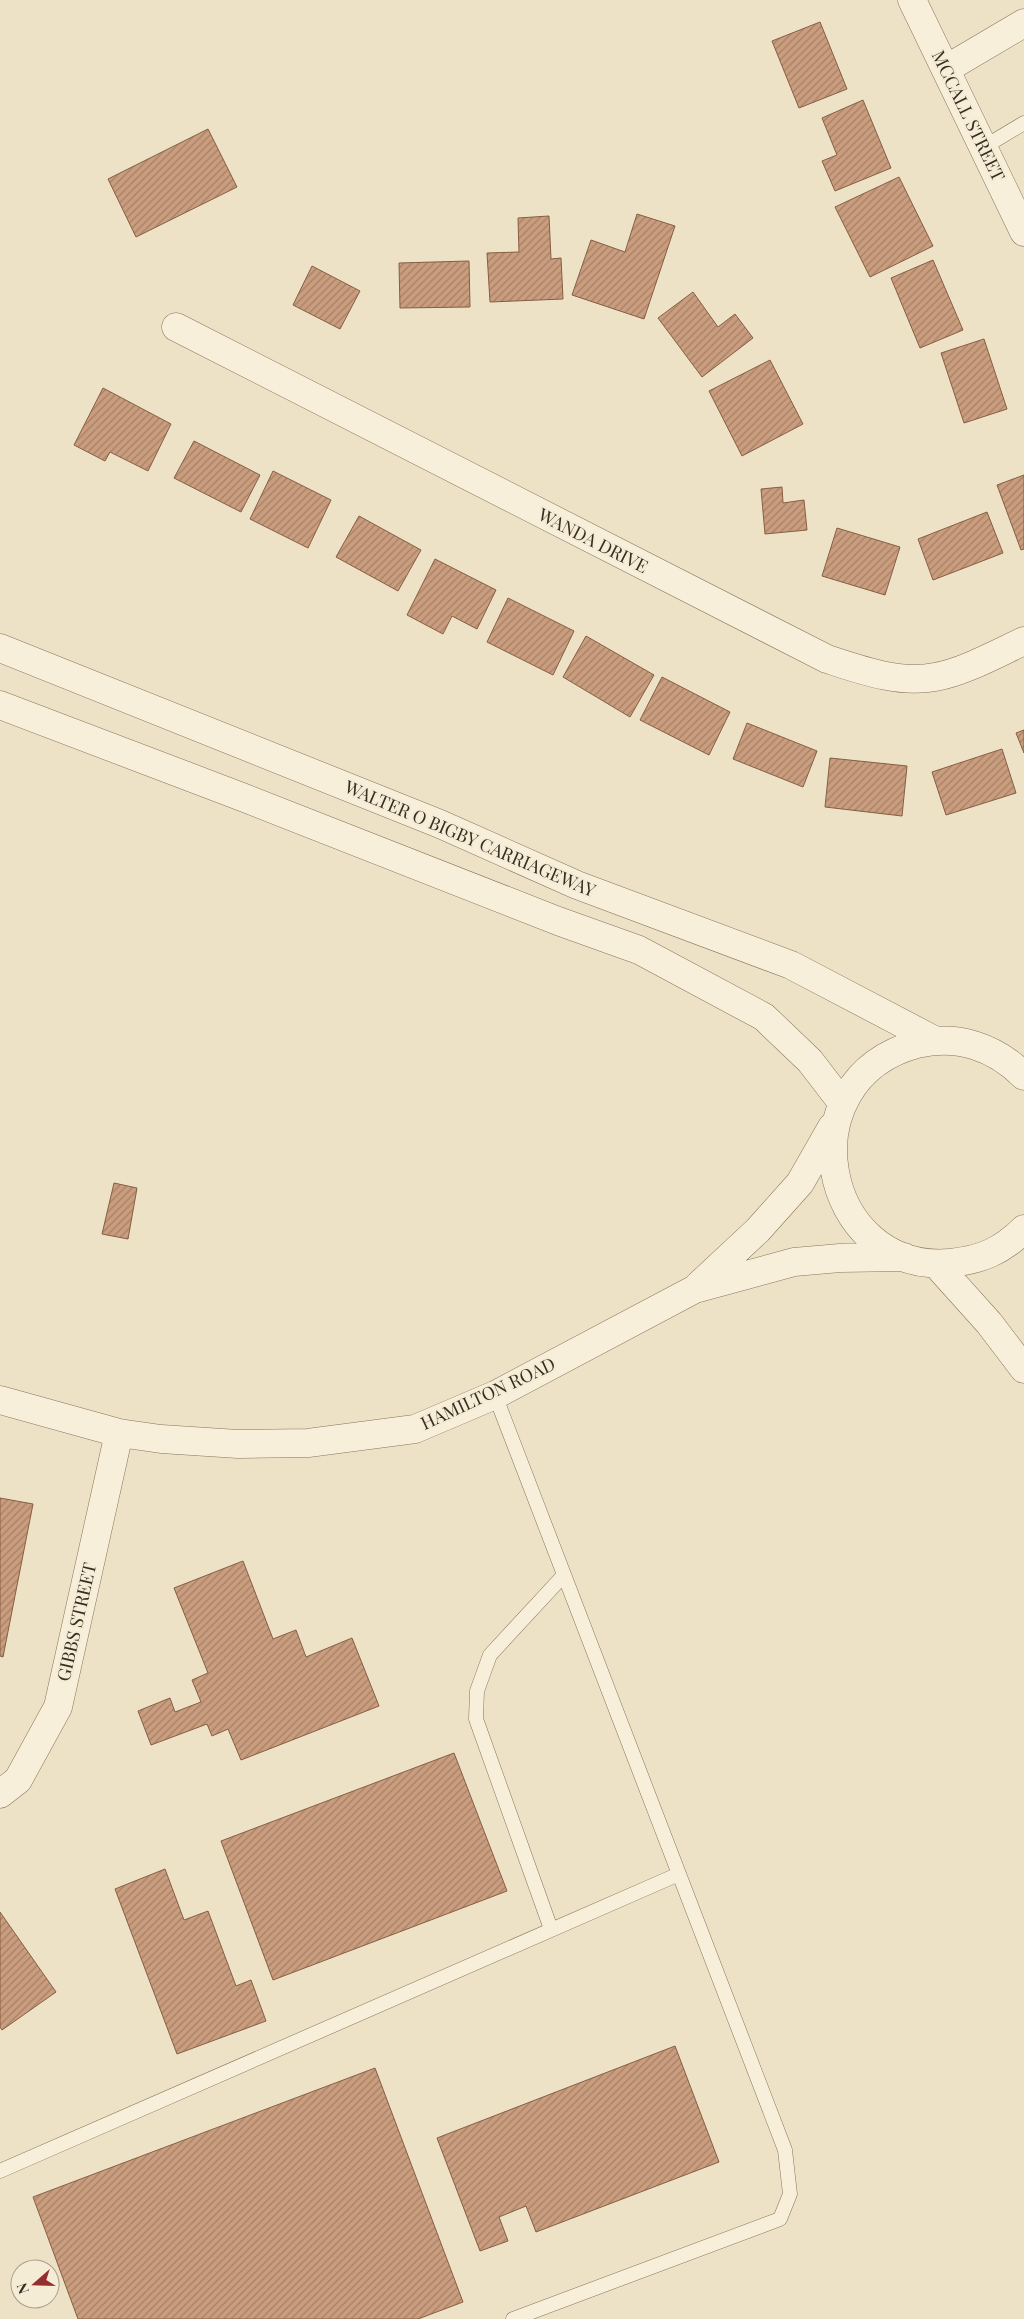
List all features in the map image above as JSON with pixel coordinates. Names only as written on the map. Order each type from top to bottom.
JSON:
[{"type":"street","name":"MCCALL STREET","points":[[912,0],[1024,232]]},
{"type":"street","points":[[946,69],[1024,23]]},
{"type":"street","name":"WANDA DRIVE","points":[[176,327],[827,659],[869,672],[903,678],[935,677],[1024,642]]},
{"type":"street","name":"WALTER O BIGBY CARRIAGEWAY","points":[[0,648],[440,824],[577,885],[791,965],[934,1040]]},
{"type":"street","points":[[0,706],[242,797],[558,921],[639,950],[764,1017],[810,1062],[839,1112]]},
{"type":"street","name":"WALTER O BIGBY CARRIAGEWAY","points":[[1024,1076],[1010,1062],[977,1045],[956,1040],[934,1040],[896,1050],[864,1072],[839,1112],[832,1153],[837,1186],[852,1216],[875,1240],[904,1257],[936,1264],[974,1261],[1009,1244],[1024,1229]]},
{"type":"street","points":[[977,1045],[1024,1049]]},
{"type":"street","name":"HAMILTON ROAD","points":[[695,1289],[758,1230],[800,1183],[839,1112]]},
{"type":"street","name":"HAMILTON ROAD","points":[[0,1400],[119,1433],[161,1439],[238,1444],[308,1442],[415,1429],[495,1394],[695,1289],[794,1262],[840,1258],[904,1257]]},
{"type":"street","points":[[936,1264],[989,1323],[1024,1369]]},
{"type":"street","name":"GIBBS STREET","points":[[0,1794],[18,1780],[58,1707],[119,1433]]},
{"type":"lane","points":[[984,147],[1024,123]]},
{"type":"lane","points":[[495,1394],[785,2150],[790,2194],[780,2219],[513,2319]]},
{"type":"lane","points":[[551,1930],[476,1719],[477,1691],[490,1655],[564,1575]]},
{"type":"lane","points":[[0,2171],[679,1874]]},
{"type":"building","points":[[820,22],[847,89],[799,108],[772,41]]},
{"type":"building","points":[[863,100],[891,168],[835,191],[822,161],[837,155],[822,118]]},
{"type":"building","points":[[208,129],[237,187],[136,237],[108,179]]},
{"type":"building","points":[[899,177],[933,246],[870,277],[835,207]]},
{"type":"building","points":[[637,214],[675,226],[644,319],[572,295],[591,240],[625,252]]},
{"type":"building","points":[[549,216],[551,259],[561,258],[563,299],[490,302],[487,253],[519,252],[518,218]]},
{"type":"building","points":[[933,260],[963,330],[920,348],[891,278]]},
{"type":"building","points":[[469,261],[470,307],[400,308],[399,263]]},
{"type":"building","points":[[312,266],[360,291],[340,329],[293,305]]},
{"type":"building","points":[[693,292],[718,327],[735,314],[753,338],[702,377],[658,318]]},
{"type":"building","points":[[984,339],[1007,409],[964,423],[941,353]]},
{"type":"building","points":[[770,360],[803,424],[742,456],[709,391]]},
{"type":"building","points":[[103,388],[171,424],[148,471],[110,452],[105,461],[74,445]]},
{"type":"building","points":[[194,441],[260,475],[241,512],[174,478]]},
{"type":"building","points":[[273,471],[331,500],[308,548],[250,519]]},
{"type":"building","points":[[1024,475],[1024,549],[1021,550],[997,485]]},
{"type":"building","points":[[782,487],[783,503],[804,500],[807,530],[765,534],[761,489]]},
{"type":"building","points":[[987,512],[1003,553],[933,580],[918,539]]},
{"type":"building","points":[[359,516],[421,550],[398,591],[336,557]]},
{"type":"building","points":[[837,528],[900,547],[885,595],[822,576]]},
{"type":"building","points":[[435,559],[496,590],[477,629],[452,616],[443,634],[407,615]]},
{"type":"building","points":[[508,598],[574,631],[553,675],[487,642]]},
{"type":"building","points":[[586,636],[654,675],[630,717],[563,677]]},
{"type":"building","points":[[662,677],[730,712],[709,755],[640,720]]},
{"type":"building","points":[[747,723],[817,751],[803,787],[733,759]]},
{"type":"building","points":[[1024,730],[1024,753],[1016,733]]},
{"type":"building","points":[[1002,749],[1016,793],[946,815],[932,772]]},
{"type":"building","points":[[830,758],[907,766],[902,816],[825,807]]},
{"type":"building","points":[[114,1183],[137,1188],[128,1239],[102,1234]]},
{"type":"building","points":[[0,1498],[33,1504],[3,1657],[0,1656]]},
{"type":"building","points":[[243,1561],[273,1639],[296,1630],[306,1657],[352,1638],[379,1706],[241,1760],[228,1729],[212,1736],[207,1724],[151,1745],[138,1711],[170,1698],[175,1712],[201,1702],[192,1680],[208,1673],[174,1588]]},
{"type":"building","points":[[454,1753],[507,1891],[273,1980],[221,1841]]},
{"type":"building","points":[[165,1869],[184,1920],[208,1911],[236,1986],[251,1980],[266,2021],[177,2054],[115,1889]]},
{"type":"building","points":[[0,1912],[56,1992],[2,2030],[0,2027]]},
{"type":"building","points":[[675,2046],[719,2162],[536,2232],[526,2206],[499,2217],[508,2241],[480,2251],[437,2138]]},
{"type":"building","points":[[375,2068],[463,2302],[418,2319],[78,2319],[60,2270],[60,2259],[56,2259],[33,2197]]}]
